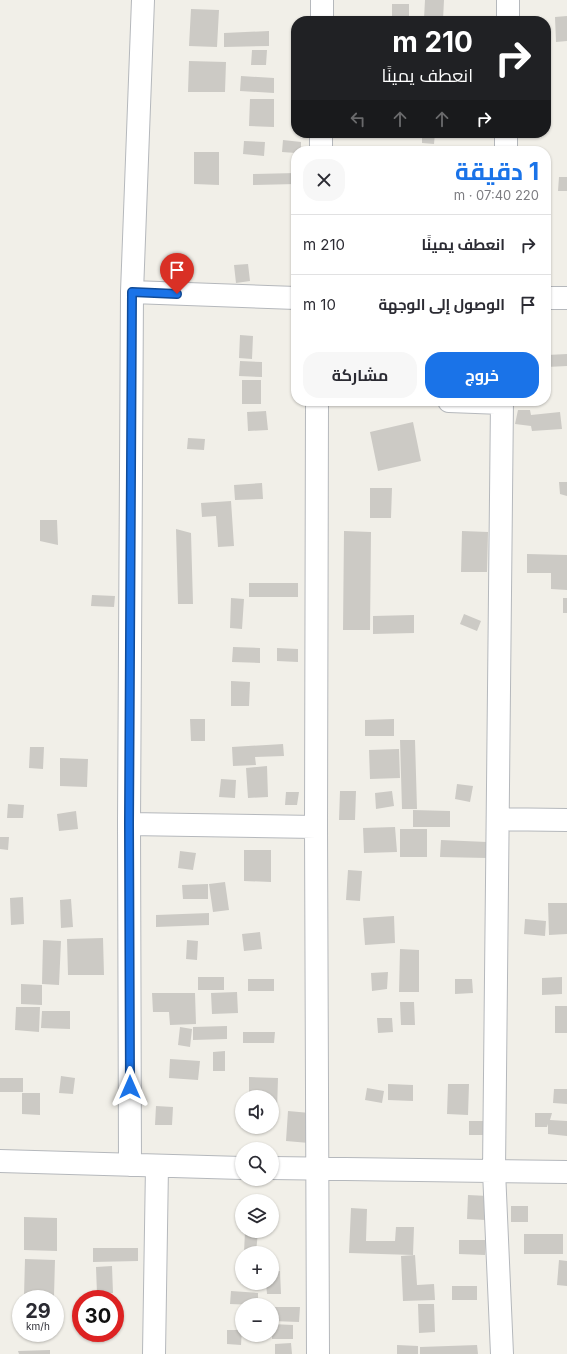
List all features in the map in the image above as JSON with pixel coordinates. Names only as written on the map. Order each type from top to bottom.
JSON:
[{"type":"street","points":[[130,1165],[129,824],[132,292],[143,0]]},
{"type":"street","points":[[322,0],[322,16]]},
{"type":"street","points":[[508,0],[508,16]]},
{"type":"street","points":[[132,292],[291,298]]},
{"type":"street","points":[[551,298],[567,298]]},
{"type":"street","points":[[317,406],[316,827],[318,1354]]},
{"type":"street","points":[[502,406],[494,1170],[502,1354]]},
{"type":"street","points":[[498,819],[567,820]]},
{"type":"street","points":[[129,824],[316,827]]},
{"type":"street","points":[[0,1161],[235,1168]]},
{"type":"street","points":[[154,1354],[157,1166]]},
{"type":"street","points":[[279,1168],[567,1172]]},
{"type":"building","points":[[425,0],[444,0],[443,16],[424,16]]},
{"type":"building","points":[[392,4],[409,4],[409,16],[392,16]]},
{"type":"building","points":[[191,9],[219,10],[217,47],[189,46]]},
{"type":"building","points":[[567,16],[567,41],[556,42],[555,17]]},
{"type":"building","points":[[269,31],[269,46],[224,47],[224,33]]},
{"type":"building","points":[[252,50],[267,50],[266,65],[251,65]]},
{"type":"building","points":[[189,61],[226,62],[225,92],[188,92]]},
{"type":"building","points":[[241,76],[274,78],[274,93],[240,91]]},
{"type":"building","points":[[250,99],[274,99],[274,127],[249,126]]},
{"type":"building","points":[[422,138],[435,138],[434,144],[422,143]]},
{"type":"building","points":[[283,140],[301,142],[301,146],[291,146],[291,153],[282,152]]},
{"type":"building","points":[[244,141],[265,142],[264,156],[243,154]]},
{"type":"building","points":[[194,152],[219,152],[219,185],[194,184]]},
{"type":"building","points":[[291,173],[291,184],[253,185],[253,174]]},
{"type":"building","points":[[559,177],[567,177],[567,191],[558,191]]},
{"type":"building","points":[[248,264],[250,281],[236,283],[234,265]]},
{"type":"building","points":[[240,335],[253,336],[252,359],[239,358]]},
{"type":"building","points":[[567,354],[567,366],[551,367],[551,355]]},
{"type":"building","points":[[240,361],[262,362],[262,377],[239,376]]},
{"type":"building","points":[[242,380],[261,380],[261,404],[242,404]]},
{"type":"building","points":[[518,410],[530,410],[531,415],[560,412],[562,429],[532,431],[531,426],[515,424]]},
{"type":"building","points":[[266,411],[268,430],[248,431],[247,412]]},
{"type":"building","points":[[413,422],[421,461],[378,471],[370,432]]},
{"type":"building","points":[[188,438],[205,439],[204,450],[187,449]]},
{"type":"building","points":[[559,482],[567,482],[567,496],[560,494]]},
{"type":"building","points":[[262,483],[263,499],[235,500],[234,485]]},
{"type":"building","points":[[370,488],[392,488],[391,518],[370,518]]},
{"type":"building","points":[[231,501],[234,546],[218,547],[216,516],[202,517],[201,503]]},
{"type":"building","points":[[40,520],[57,520],[58,545],[40,541]]},
{"type":"building","points":[[176,529],[191,533],[193,604],[178,604]]},
{"type":"building","points":[[344,531],[371,532],[370,630],[343,630]]},
{"type":"building","points":[[462,531],[488,532],[487,572],[461,572]]},
{"type":"building","points":[[527,554],[567,555],[567,590],[551,589],[551,573],[527,573]]},
{"type":"building","points":[[249,583],[298,583],[298,597],[249,597]]},
{"type":"building","points":[[92,595],[115,596],[114,607],[91,606]]},
{"type":"building","points":[[231,598],[244,599],[242,629],[230,628]]},
{"type":"building","points":[[563,598],[567,598],[567,613],[563,613]]},
{"type":"building","points":[[464,614],[481,621],[477,631],[460,624]]},
{"type":"building","points":[[414,615],[414,633],[373,634],[373,616]]},
{"type":"building","points":[[233,647],[260,648],[260,663],[232,662]]},
{"type":"building","points":[[277,648],[298,649],[298,662],[277,661]]},
{"type":"building","points":[[231,681],[250,682],[249,706],[231,706]]},
{"type":"building","points":[[190,719],[205,719],[205,741],[191,741]]},
{"type":"building","points":[[394,719],[394,736],[365,736],[365,720]]},
{"type":"building","points":[[400,740],[415,740],[417,809],[402,809]]},
{"type":"building","points":[[283,744],[284,756],[255,757],[256,765],[233,766],[232,747]]},
{"type":"building","points":[[30,747],[44,747],[43,769],[29,768]]},
{"type":"building","points":[[399,749],[400,778],[370,779],[369,750]]},
{"type":"building","points":[[60,758],[88,759],[87,787],[60,786]]},
{"type":"building","points":[[267,766],[268,797],[248,798],[246,768]]},
{"type":"building","points":[[221,779],[236,780],[235,798],[219,797]]},
{"type":"building","points":[[457,784],[473,786],[470,802],[455,799]]},
{"type":"building","points":[[340,791],[356,791],[355,820],[339,820]]},
{"type":"building","points":[[392,791],[394,806],[376,809],[375,793]]},
{"type":"building","points":[[286,792],[299,792],[297,805],[285,805]]},
{"type":"building","points":[[8,804],[24,805],[23,818],[7,818]]},
{"type":"building","points":[[413,810],[450,811],[450,827],[413,827]]},
{"type":"building","points":[[76,811],[78,829],[59,831],[57,814]]},
{"type":"building","points":[[395,827],[397,852],[364,853],[363,828]]},
{"type":"building","points":[[400,829],[427,829],[427,857],[400,857]]},
{"type":"building","points":[[0,837],[9,837],[8,850],[0,849]]},
{"type":"building","points":[[441,840],[487,842],[487,858],[440,857]]},
{"type":"building","points":[[244,850],[271,850],[271,882],[244,881]]},
{"type":"building","points":[[180,851],[196,853],[193,870],[178,868]]},
{"type":"building","points":[[348,870],[362,871],[360,901],[346,900]]},
{"type":"building","points":[[225,882],[229,910],[213,912],[209,884]]},
{"type":"building","points":[[208,884],[208,899],[183,899],[182,885]]},
{"type":"building","points":[[23,897],[24,924],[11,925],[10,898]]},
{"type":"building","points":[[71,899],[73,927],[61,928],[60,900]]},
{"type":"building","points":[[548,903],[567,903],[567,934],[549,935]]},
{"type":"building","points":[[209,913],[209,925],[156,927],[156,915]]},
{"type":"building","points":[[394,916],[395,943],[365,945],[363,918]]},
{"type":"building","points":[[525,919],[546,921],[545,936],[524,934]]},
{"type":"building","points":[[260,932],[262,949],[244,951],[242,934]]},
{"type":"building","points":[[103,938],[104,975],[68,975],[67,939]]},
{"type":"building","points":[[43,940],[61,941],[59,985],[42,984]]},
{"type":"building","points":[[187,940],[198,941],[197,960],[186,959]]},
{"type":"building","points":[[400,949],[419,950],[419,992],[399,992]]},
{"type":"building","points":[[388,972],[387,989],[372,991],[371,973]]},
{"type":"building","points":[[198,977],[224,977],[224,990],[198,990]]},
{"type":"building","points":[[562,977],[562,994],[542,995],[542,978]]},
{"type":"building","points":[[248,979],[274,979],[274,991],[248,991]]},
{"type":"building","points":[[455,979],[472,979],[473,993],[455,994]]},
{"type":"building","points":[[21,984],[42,985],[42,1005],[21,1004]]},
{"type":"building","points":[[237,992],[238,1013],[212,1014],[211,993]]},
{"type":"building","points":[[152,993],[195,993],[196,1024],[170,1025],[169,1012],[153,1012]]},
{"type":"building","points":[[400,1002],[414,1002],[415,1025],[401,1025]]},
{"type":"building","points":[[555,1006],[567,1006],[567,1033],[555,1033]]},
{"type":"building","points":[[16,1007],[40,1007],[39,1032],[15,1030]]},
{"type":"building","points":[[42,1011],[70,1011],[70,1029],[41,1028]]},
{"type":"building","points":[[377,1018],[392,1018],[393,1032],[378,1033]]},
{"type":"building","points":[[227,1026],[227,1039],[193,1040],[193,1027]]},
{"type":"building","points":[[180,1027],[192,1029],[190,1047],[178,1045]]},
{"type":"building","points":[[243,1032],[275,1032],[274,1043],[243,1043]]},
{"type":"building","points":[[225,1051],[225,1071],[213,1071],[213,1052]]},
{"type":"building","points":[[170,1059],[200,1061],[198,1080],[169,1078]]},
{"type":"building","points":[[61,1076],[75,1078],[73,1094],[59,1093]]},
{"type":"building","points":[[249,1077],[278,1078],[278,1090],[249,1090]]},
{"type":"building","points":[[0,1078],[23,1078],[23,1092],[0,1092]]},
{"type":"building","points":[[388,1084],[413,1085],[413,1101],[388,1100]]},
{"type":"building","points":[[448,1084],[469,1084],[468,1115],[447,1114]]},
{"type":"building","points":[[367,1088],[384,1091],[382,1103],[365,1100]]},
{"type":"building","points":[[554,1089],[567,1089],[567,1104],[553,1103]]},
{"type":"building","points":[[22,1093],[40,1093],[40,1115],[22,1114]]},
{"type":"building","points":[[156,1106],[173,1107],[172,1125],[155,1125]]},
{"type":"building","points":[[288,1111],[310,1113],[309,1143],[286,1141]]},
{"type":"building","points":[[535,1113],[552,1113],[550,1120],[567,1121],[567,1136],[548,1134],[548,1124],[547,1127],[535,1127]]},
{"type":"building","points":[[469,1121],[485,1121],[484,1135],[469,1135]]},
{"type":"building","points":[[468,1195],[488,1196],[486,1220],[467,1219]]},
{"type":"building","points":[[511,1206],[528,1206],[528,1222],[511,1222]]},
{"type":"building","points":[[351,1208],[367,1209],[366,1241],[395,1241],[396,1227],[414,1227],[413,1255],[349,1253]]},
{"type":"building","points":[[24,1217],[57,1218],[57,1251],[24,1250]]},
{"type":"building","points":[[524,1234],[563,1234],[563,1254],[524,1254]]},
{"type":"building","points":[[245,1238],[257,1238],[257,1246],[244,1246]]},
{"type":"building","points":[[459,1240],[486,1240],[485,1255],[459,1254]]},
{"type":"building","points":[[93,1248],[138,1248],[138,1261],[93,1262]]},
{"type":"building","points":[[415,1255],[417,1285],[434,1284],[435,1300],[403,1301],[401,1256]]},
{"type":"building","points":[[25,1259],[55,1260],[54,1290],[24,1290]]},
{"type":"building","points":[[559,1260],[567,1261],[567,1286],[557,1285]]},
{"type":"building","points":[[112,1266],[113,1290],[97,1290],[96,1267]]},
{"type":"building","points":[[279,1271],[281,1294],[267,1294],[267,1290],[279,1290]]},
{"type":"building","points":[[452,1286],[477,1286],[477,1300],[452,1300]]},
{"type":"building","points":[[231,1291],[258,1293],[258,1298],[235,1298],[235,1304],[230,1304]]},
{"type":"building","points":[[418,1304],[434,1304],[435,1332],[419,1333]]},
{"type":"building","points":[[279,1307],[300,1307],[299,1322],[279,1321]]},
{"type":"building","points":[[279,1324],[293,1325],[293,1339],[279,1339]]},
{"type":"building","points":[[227,1330],[235,1330],[235,1342],[241,1342],[241,1345],[227,1344]]},
{"type":"building","points":[[291,1343],[292,1354],[275,1354],[275,1344]]},
{"type":"building","points":[[397,1345],[418,1346],[418,1354],[397,1354]]},
{"type":"building","points":[[477,1345],[478,1354],[420,1354],[420,1347]]},
{"type":"building","points":[[50,1350],[50,1354],[19,1354],[18,1351]]},
{"type":"route","points":[[130,1087],[129,824],[132,292],[177,294]]}]
